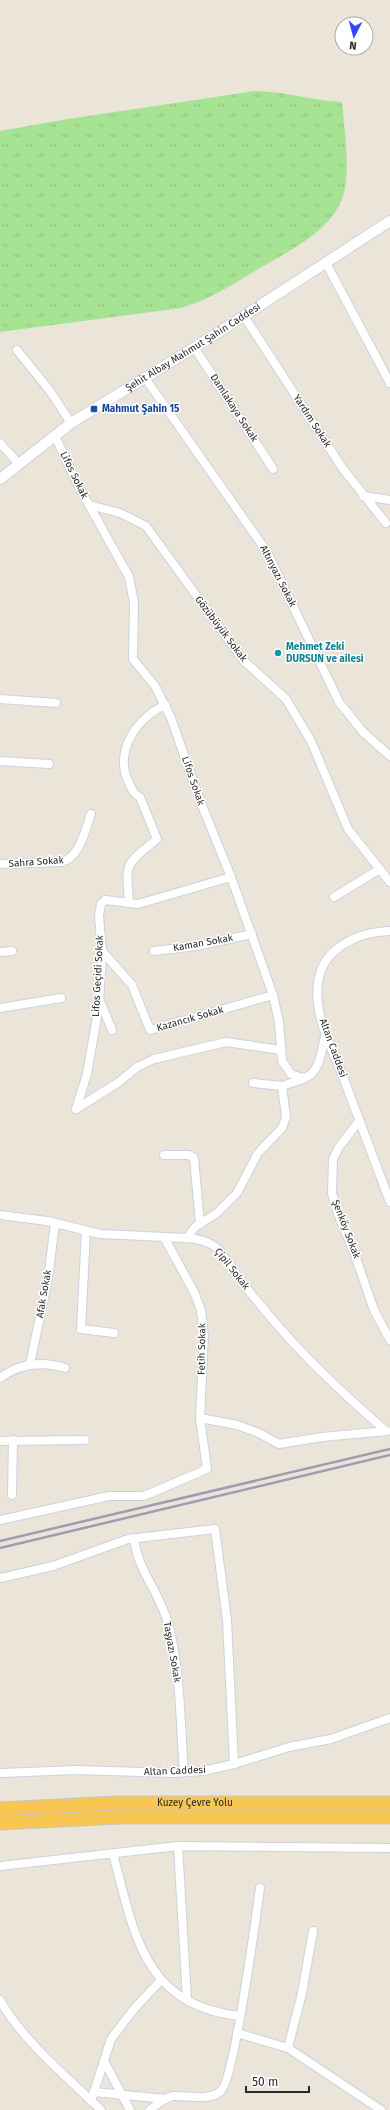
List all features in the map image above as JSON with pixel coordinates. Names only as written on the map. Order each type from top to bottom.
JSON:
[{"type":"highway","name":"Kuzey Çevre Yolu","points":[[0,1809],[116,1803],[390,1803]]},
{"type":"highway","name":"Kuzey Çevre Yolu","points":[[0,1822],[120,1817],[390,1817]]},
{"type":"street","name":"Şehit Albay Mahmut Şahin Caddesi","points":[[0,479],[72,423],[244,316],[390,221]]},
{"type":"street","points":[[326,263],[390,383]]},
{"type":"street","name":"Yardım Sokak","points":[[244,316],[343,469],[386,523]]},
{"type":"street","name":"Damlakaya Sokak","points":[[194,347],[273,469]]},
{"type":"street","points":[[17,350],[50,391],[72,423]]},
{"type":"street","name":"Altınyazı Sokak","points":[[145,378],[268,552],[339,702],[363,732],[390,756]]},
{"type":"street","name":"Lifos Sokak","points":[[55,436],[89,505],[129,577],[132,586],[134,603],[133,659],[155,686],[166,706],[201,804],[231,877],[273,995],[279,1022],[282,1061],[288,1072],[298,1078],[306,1078]]},
{"type":"street","points":[[0,443],[19,464]]},
{"type":"street","points":[[363,496],[390,500]]},
{"type":"street","name":"Gözübüyük Sokak","points":[[89,505],[120,513],[146,526],[243,660],[286,699],[311,741],[348,829],[390,882]]},
{"type":"street","points":[[0,699],[56,703]]},
{"type":"street","points":[[129,903],[127,872],[130,863],[157,840],[140,798],[134,794],[126,779],[124,755],[127,745],[141,723],[150,714],[166,706]]},
{"type":"street","points":[[0,761],[50,764]]},
{"type":"street","name":"Sahra Sokak","points":[[0,864],[61,862],[69,859],[80,846],[91,814]]},
{"type":"street","points":[[334,897],[380,869]]},
{"type":"street","name":"Lifos Geçidi Sokak","points":[[231,877],[138,904],[105,900],[100,904],[99,916],[102,951],[99,999],[87,1074],[76,1109],[119,1082],[137,1066],[154,1059],[226,1042],[281,1050]]},
{"type":"street","name":"Altan Caddesi","points":[[390,931],[357,937],[346,943],[326,960],[319,977],[317,991],[326,1032],[390,1202]]},
{"type":"street","name":"Kaman Sokak","points":[[154,950],[197,946],[252,934]]},
{"type":"street","points":[[0,952],[12,951]]},
{"type":"street","name":"Kazancık Sokak","points":[[102,951],[132,985],[150,1030],[273,995]]},
{"type":"street","points":[[0,1008],[61,998]]},
{"type":"street","points":[[99,999],[112,1030]]},
{"type":"street","points":[[253,1084],[282,1086],[306,1078],[312,1074],[316,1068],[326,1032]]},
{"type":"street","points":[[187,1238],[200,1224],[217,1213],[237,1193],[258,1153],[282,1128],[286,1116],[282,1086]]},
{"type":"street","name":"Şenköy Sokak","points":[[359,1121],[339,1147],[333,1159],[332,1193],[338,1214],[355,1255],[374,1310],[390,1340]]},
{"type":"street","points":[[164,1155],[189,1155],[194,1158],[200,1224]]},
{"type":"street","name":"Çipil Sokak","points":[[0,1215],[54,1223],[110,1236],[187,1238],[205,1241],[219,1250],[263,1308],[285,1334],[335,1385],[388,1430]]},
{"type":"street","name":"Afak Sokak","points":[[30,1364],[48,1279],[54,1223]]},
{"type":"street","points":[[86,1231],[81,1329],[114,1333]]},
{"type":"street","name":"Fetih Sokak","points":[[0,1520],[109,1496],[144,1496],[208,1469],[200,1418],[204,1336],[201,1310],[194,1292],[164,1237]]},
{"type":"street","points":[[0,1378],[13,1370],[30,1364],[48,1364],[65,1368]]},
{"type":"street","points":[[200,1418],[237,1425],[279,1444],[322,1437],[388,1430]]},
{"type":"street","points":[[12,1495],[13,1440]]},
{"type":"street","points":[[0,1441],[85,1440]]},
{"type":"street","points":[[0,1578],[53,1566],[134,1539],[215,1529],[227,1620],[234,1764]]},
{"type":"street","name":"Taşyazı Sokak","points":[[134,1539],[141,1566],[155,1589],[168,1622],[172,1638],[179,1691],[184,1772]]},
{"type":"street","name":"Altan Caddesi","points":[[0,1774],[76,1770],[184,1772],[234,1764],[289,1747],[331,1739],[390,1718]]},
{"type":"street","points":[[0,1866],[178,1846],[390,1848]]},
{"type":"street","points":[[178,1846],[187,2000]]},
{"type":"street","points":[[113,1854],[135,1935],[150,1965],[161,1980],[174,1992],[187,2000],[210,2010],[240,2016]]},
{"type":"street","points":[[150,2110],[172,2096],[208,2097],[224,2087],[238,2033],[260,1888]]},
{"type":"street","points":[[288,2048],[302,1993],[312,1931]]},
{"type":"street","points":[[92,2101],[108,2045],[115,2033],[161,1980]]},
{"type":"street","points":[[0,2000],[9,2015],[26,2036],[101,2110]]},
{"type":"street","points":[[238,2033],[288,2048],[381,2110]]},
{"type":"street","points":[[104,2061],[130,2110]]},
{"type":"street","points":[[94,2092],[166,2099]]},
{"type":"green space","points":[[255,91],[266,91],[342,102],[347,162],[345,186],[343,196],[337,209],[319,230],[296,247],[212,296],[181,308],[0,332],[0,131],[68,119]]},
{"type":"railway","points":[[0,1541],[390,1449]]},
{"type":"railway","points":[[0,1548],[390,1455]]},
{"type":"place","name":"Mahmut Şahin 15","points":[[94,409]]},
{"type":"place","name":"Mehmet Zeki DURSUN ve ailesi","points":[[278,653]]}]
